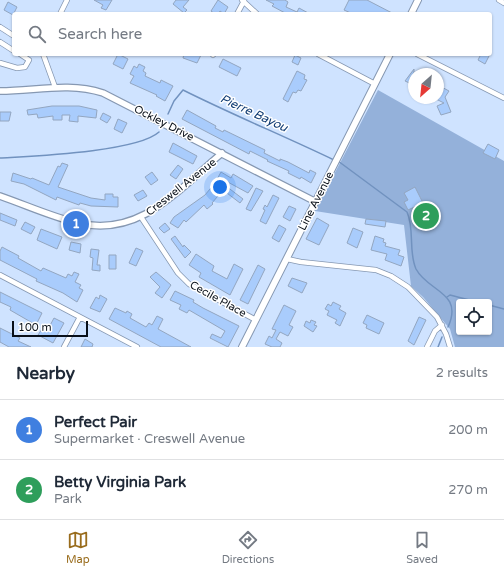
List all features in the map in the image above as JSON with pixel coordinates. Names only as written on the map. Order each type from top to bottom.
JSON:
[{"type":"main road","points":[[412,12],[418,0]]},
{"type":"main road","name":"Line Avenue","points":[[242,347],[389,56]]},
{"type":"street","points":[[61,12],[67,0]]},
{"type":"street","points":[[498,0],[504,3]]},
{"type":"street","points":[[237,12],[243,1],[255,12]]},
{"type":"street","points":[[0,27],[12,35]]},
{"type":"street","points":[[0,42],[12,50]]},
{"type":"street","points":[[0,63],[17,68],[25,67],[29,60],[23,56]]},
{"type":"street","points":[[44,56],[55,86]]},
{"type":"street","points":[[322,56],[375,84]]},
{"type":"street","points":[[421,56],[504,98]]},
{"type":"street","name":"Ockley Drive","points":[[0,91],[55,86],[82,88],[110,96],[316,202]]},
{"type":"street","name":"Creswell Avenue","points":[[0,196],[71,222],[92,226],[121,224],[141,217],[155,208],[222,153]]},
{"type":"street","name":"Cecile Place","points":[[141,217],[178,273],[189,284],[256,320]]},
{"type":"street","points":[[287,259],[300,262],[381,271],[408,287],[423,302],[442,325],[450,347]]},
{"type":"street","points":[[0,275],[137,347]]},
{"type":"street","points":[[64,347],[80,317]]},
{"type":"street","points":[[427,347],[435,331],[442,325]]},
{"type":"shaded area","points":[[378,90],[504,161],[504,347],[455,347],[450,329],[423,297],[411,286],[404,225],[315,211]]},
{"type":"building","points":[[94,0],[112,0],[106,10],[101,8],[103,5]]},
{"type":"building","points":[[176,0],[189,0],[183,7],[187,10],[185,12],[183,12],[173,4]]},
{"type":"building","points":[[218,0],[228,7],[225,12],[211,11]]},
{"type":"building","points":[[266,0],[285,0],[288,2],[286,7],[297,12],[283,12],[272,6],[274,4]]},
{"type":"building","points":[[349,0],[367,0],[390,12],[348,12],[344,10]]},
{"type":"building","points":[[8,2],[17,7],[14,12],[12,12],[12,14],[4,10]]},
{"type":"building","points":[[299,8],[306,12],[297,12]]},
{"type":"building","points":[[117,56],[122,56],[128,59],[123,69],[113,64]]},
{"type":"building","points":[[184,56],[200,56],[197,63],[183,58]]},
{"type":"building","points":[[295,56],[301,58],[298,65],[292,62]]},
{"type":"building","points":[[480,56],[489,56],[485,64],[478,60]]},
{"type":"building","points":[[223,59],[241,68],[237,76],[219,67]]},
{"type":"building","points":[[139,64],[145,67],[143,71],[146,73],[145,76],[160,83],[161,80],[173,86],[165,101],[156,96],[157,95],[130,83],[134,76],[130,74],[134,66],[137,68]]},
{"type":"building","points":[[297,71],[305,75],[304,79],[307,80],[301,91],[298,90],[296,93],[293,92],[288,102],[283,99]]},
{"type":"building","points":[[444,88],[449,91],[445,97],[451,112],[441,115],[437,106],[444,104]]},
{"type":"building","points":[[52,106],[79,106],[97,110],[96,118],[78,116],[78,122],[69,121],[70,115],[62,115],[62,120],[53,120],[53,116],[38,118],[37,114],[28,115],[27,110]]},
{"type":"building","points":[[187,110],[216,126],[215,128],[223,132],[224,130],[265,150],[264,153],[280,161],[280,159],[288,162],[309,173],[310,170],[316,173],[311,183],[301,177],[300,179],[288,173],[289,171],[250,151],[249,154],[182,119]]},
{"type":"building","points":[[0,112],[11,112],[9,121],[0,121]]},
{"type":"building","points":[[103,113],[111,117],[107,123],[100,119]]},
{"type":"building","points":[[118,119],[127,123],[122,133],[114,129]]},
{"type":"building","points":[[173,143],[197,156],[193,164],[169,152]]},
{"type":"building","points":[[488,144],[499,150],[495,159],[483,153]]},
{"type":"building","points":[[62,163],[68,165],[58,187],[91,198],[105,200],[105,194],[113,194],[113,197],[118,197],[118,207],[91,206],[80,203],[79,205],[57,197],[56,200],[24,184],[11,181],[13,173],[31,179],[32,178],[49,185],[58,166],[60,167]]},
{"type":"building","points":[[178,165],[183,169],[176,179],[170,175]]},
{"type":"building","points":[[152,172],[158,180],[151,185],[145,177]]},
{"type":"building","points":[[221,172],[231,178],[233,174],[253,186],[248,193],[224,180],[222,183],[243,199],[240,203],[223,190],[212,203],[213,204],[207,209],[204,205],[186,222],[184,220],[178,228],[170,223],[174,217],[205,195],[215,183]]},
{"type":"building","points":[[415,187],[423,203],[408,210],[404,202],[408,200],[404,193]]},
{"type":"building","points":[[256,188],[263,191],[251,211],[246,209]]},
{"type":"building","points":[[143,190],[147,196],[138,201],[134,195]]},
{"type":"building","points":[[273,195],[279,198],[266,224],[260,221],[265,210],[263,209],[265,205],[267,207]]},
{"type":"building","points":[[289,206],[296,209],[290,221],[283,217]]},
{"type":"building","points":[[0,213],[17,220],[15,226],[0,220]]},
{"type":"building","points":[[317,218],[329,225],[319,245],[306,239]]},
{"type":"building","points":[[366,219],[386,221],[385,227],[365,224]]},
{"type":"building","points":[[25,222],[35,227],[31,234],[21,229]]},
{"type":"building","points":[[165,223],[170,229],[164,233],[159,228]]},
{"type":"building","points":[[279,225],[286,229],[279,242],[272,238]]},
{"type":"building","points":[[353,228],[363,232],[357,248],[347,243]]},
{"type":"building","points":[[41,229],[62,237],[57,249],[37,240]]},
{"type":"building","points":[[175,236],[183,247],[184,245],[191,252],[185,258],[171,239]]},
{"type":"building","points":[[375,236],[384,239],[383,242],[386,243],[385,246],[400,250],[398,255],[404,257],[401,266],[385,260],[387,254],[371,250]]},
{"type":"building","points":[[71,242],[81,244],[80,253],[69,250]]},
{"type":"building","points":[[2,247],[19,256],[18,258],[41,271],[43,268],[66,278],[68,274],[72,276],[74,272],[79,274],[75,282],[81,285],[79,288],[83,290],[77,302],[0,260],[0,251]]},
{"type":"building","points":[[136,248],[143,251],[136,266],[129,263]]},
{"type":"building","points":[[91,249],[99,250],[97,265],[100,265],[100,271],[92,270],[93,258],[90,257]]},
{"type":"building","points":[[196,254],[214,266],[212,271],[227,279],[234,264],[243,269],[230,295],[199,277],[201,273],[189,265]]},
{"type":"building","points":[[109,255],[116,255],[116,269],[109,269]]},
{"type":"building","points":[[258,265],[265,269],[248,304],[240,300]]},
{"type":"building","points":[[156,272],[171,285],[162,298],[155,293],[160,287],[150,277]]},
{"type":"building","points":[[292,278],[307,283],[302,293],[288,286]]},
{"type":"building","points":[[175,291],[194,300],[193,302],[203,308],[239,326],[228,347],[210,338],[212,334],[221,338],[225,331],[189,310],[187,313],[179,309],[181,305],[170,300]]},
{"type":"building","points":[[0,292],[42,313],[36,325],[10,310],[11,307],[0,302]]},
{"type":"building","points":[[100,295],[107,299],[100,312],[90,308],[96,297],[99,299]]},
{"type":"building","points":[[333,302],[341,306],[339,309],[346,313],[340,326],[335,323],[337,320],[327,315],[329,311],[325,309],[328,304],[331,306]]},
{"type":"building","points":[[284,305],[296,311],[289,325],[293,327],[288,336],[280,332],[276,339],[282,343],[280,347],[272,347],[265,344],[269,336],[272,338],[276,330],[272,329]]},
{"type":"building","points":[[115,308],[132,314],[130,318],[146,327],[149,323],[152,325],[157,316],[163,319],[158,329],[191,347],[161,347],[109,319]]},
{"type":"building","points":[[367,315],[384,323],[379,334],[366,328],[367,325],[363,323]]},
{"type":"building","points":[[419,317],[426,320],[414,345],[408,341]]},
{"type":"building","points":[[54,318],[64,323],[53,343],[38,335],[42,329],[47,331]]},
{"type":"building","points":[[311,320],[316,322],[314,325],[317,326],[313,332],[304,326],[306,321],[310,323]]},
{"type":"building","points":[[0,328],[20,338],[18,341],[31,347],[9,347],[0,342]]},
{"type":"building","points":[[85,339],[93,344],[92,347],[81,347]]},
{"type":"waterway","name":"Pierre Bayou","points":[[168,114],[174,101],[183,90],[334,160]]},
{"type":"waterway","name":"Pierre Bayou","points":[[0,158],[83,152],[129,144],[147,139],[159,132]]},
{"type":"waterway","points":[[338,161],[407,212],[411,226],[412,255],[416,269],[421,277],[448,299],[451,306],[452,315],[448,327]]},
{"type":"waterway","points":[[447,297],[450,295],[465,299]]},
{"type":"waterway","points":[[492,306],[504,309]]},
{"type":"waterway","points":[[438,347],[442,337]]},
{"type":"place","name":"Betty Virginia Park","points":[[426,216]]},
{"type":"place","name":"Perfect Pair","points":[[76,224]]}]
